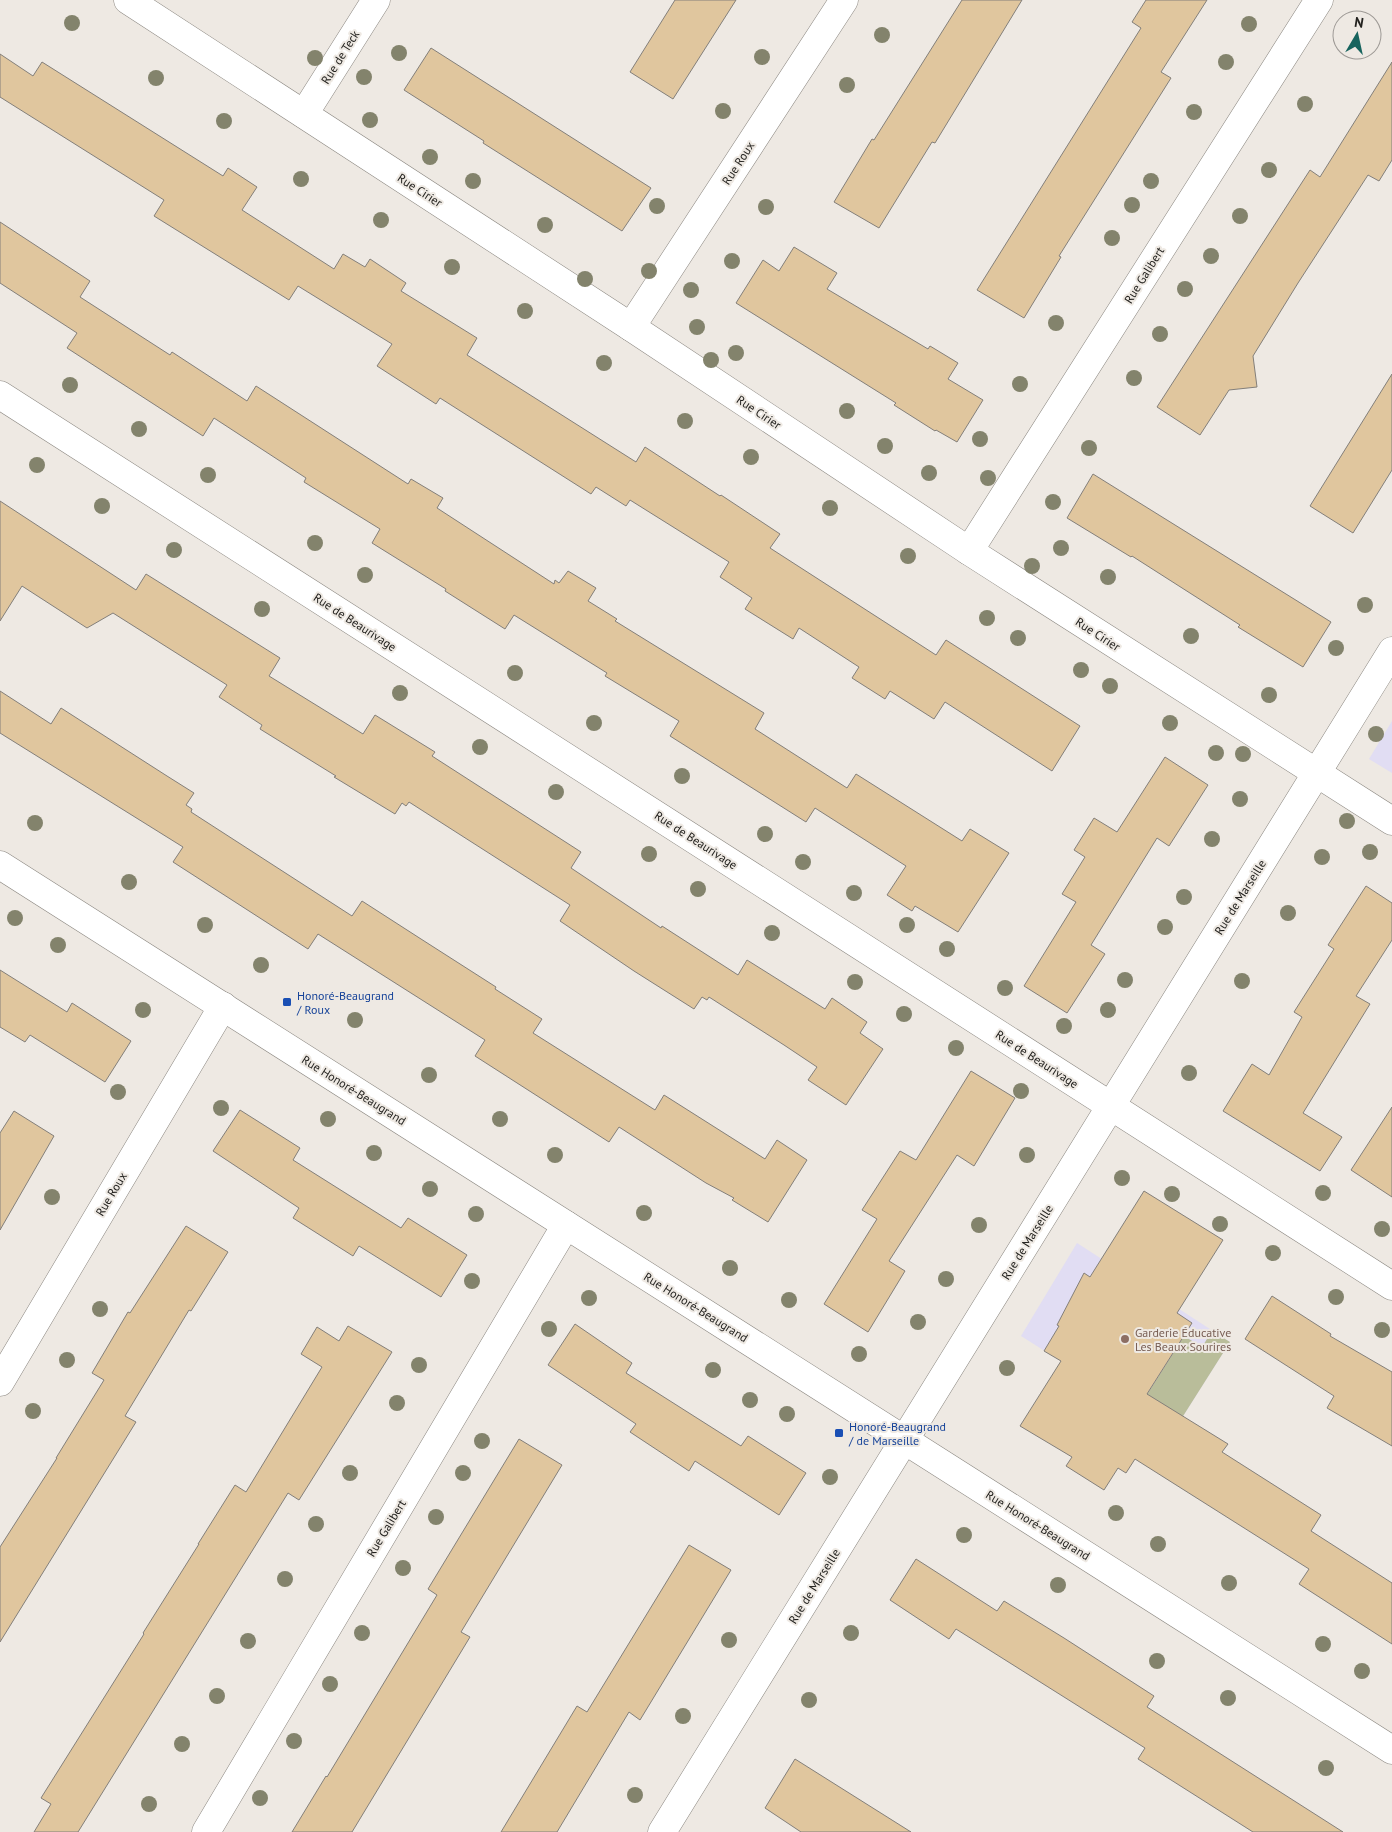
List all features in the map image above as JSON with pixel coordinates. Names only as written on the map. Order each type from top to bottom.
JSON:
[{"type":"street","name":"Rue Cirier","points":[[128,0],[631,327],[969,551],[1392,821]]},
{"type":"street","name":"Rue de Teck","points":[[304,114],[376,0]]},
{"type":"street","name":"Rue Roux","points":[[631,327],[844,0]]},
{"type":"street","name":"Rue Galibert","points":[[969,551],[1320,0]]},
{"type":"street","name":"Rue de Beaurivage","points":[[0,395],[1392,1286]]},
{"type":"street","name":"Rue de Marseille","points":[[662,1832],[1392,651]]},
{"type":"street","name":"Rue Honoré-Beaugrand","points":[[0,865],[1392,1750]]},
{"type":"street","name":"Rue Roux","points":[[0,1382],[223,1006]]},
{"type":"street","name":"Rue Galibert","points":[[206,1832],[566,1224]]},
{"type":"shaded area","points":[[1392,721],[1392,773],[1369,759]]},
{"type":"shaded area","name":"Garderie Éducative Les Beaux Sourires","points":[[1077,1243],[1230,1342],[1173,1432],[1021,1336]]},
{"type":"green space","points":[[1212,1331],[1230,1342],[1173,1432],[1112,1370],[1148,1393],[1184,1336],[1202,1347]]},
{"type":"building","points":[[675,0],[736,0],[673,99],[630,72]]},
{"type":"building","points":[[962,0],[1022,0],[935,143],[932,142],[879,228],[834,202],[872,139],[874,140]]},
{"type":"building","points":[[1146,0],[1207,0],[1161,72],[1171,78],[1059,256],[1061,257],[1024,318],[977,290],[1141,28],[1132,22]]},
{"type":"building","points":[[431,48],[651,188],[622,231],[483,143],[484,141],[404,90]]},
{"type":"building","points":[[0,54],[33,76],[42,62],[223,176],[228,168],[257,187],[242,210],[334,269],[343,254],[365,267],[370,259],[406,283],[401,291],[477,338],[467,355],[636,462],[645,447],[721,495],[780,534],[770,548],[936,655],[946,640],[1080,726],[1052,771],[945,702],[934,719],[890,691],[885,699],[852,678],[859,667],[799,628],[793,639],[745,609],[752,598],[720,577],[729,562],[630,500],[626,506],[596,487],[591,494],[440,398],[436,404],[377,366],[392,344],[298,286],[289,300],[154,216],[164,200],[0,97]]},
{"type":"building","points":[[1392,62],[1392,160],[1379,181],[1368,175],[1253,356],[1257,387],[1229,390],[1200,435],[1157,407],[1310,170],[1320,177]]},
{"type":"building","points":[[0,222],[90,281],[80,297],[170,355],[172,352],[247,401],[256,386],[408,484],[411,479],[443,498],[437,508],[554,584],[555,580],[559,583],[568,571],[596,588],[588,601],[617,619],[615,621],[764,713],[755,729],[847,788],[856,774],[962,841],[970,829],[1009,853],[958,932],[915,906],[912,911],[887,895],[906,866],[815,808],[806,822],[670,736],[679,721],[605,676],[607,673],[514,615],[505,629],[445,591],[446,589],[372,543],[380,529],[304,482],[306,478],[214,418],[203,436],[67,348],[77,333],[0,283]]},
{"type":"building","points":[[794,247],[837,273],[827,289],[928,349],[930,346],[958,363],[948,379],[983,400],[957,442],[935,431],[894,405],[896,403],[736,303],[763,260],[779,271]]},
{"type":"building","points":[[1392,374],[1392,470],[1353,533],[1310,506]]},
{"type":"building","points":[[1093,474],[1331,622],[1303,667],[1238,627],[1240,625],[1132,556],[1067,518]]},
{"type":"building","points":[[0,501],[136,590],[146,574],[280,658],[269,676],[363,734],[375,715],[435,752],[432,756],[581,852],[571,868],[661,928],[662,926],[738,975],[747,960],[825,1009],[832,998],[867,1022],[860,1033],[883,1049],[846,1105],[808,1080],[817,1067],[709,997],[707,1000],[702,997],[694,1009],[634,971],[560,921],[570,905],[409,802],[406,806],[402,803],[395,814],[334,777],[336,776],[260,729],[262,725],[219,697],[227,685],[113,613],[87,628],[22,586],[0,621]]},
{"type":"building","points":[[0,691],[51,724],[61,708],[194,793],[186,805],[192,809],[191,812],[352,916],[362,901],[496,987],[495,989],[542,1019],[533,1033],[655,1110],[664,1095],[765,1159],[777,1140],[807,1160],[768,1222],[732,1200],[734,1198],[706,1183],[619,1127],[609,1142],[475,1056],[485,1040],[318,934],[308,949],[173,862],[183,847],[0,733]]},
{"type":"building","points":[[1165,757],[1208,785],[1169,846],[1157,838],[1091,945],[1105,954],[1067,1013],[1024,986],[1076,902],[1062,894],[1085,857],[1074,850],[1094,818],[1117,832]]},
{"type":"building","points":[[1366,886],[1392,903],[1392,940],[1356,996],[1370,1004],[1303,1113],[1342,1137],[1320,1171],[1223,1111],[1252,1064],[1269,1075],[1302,1017],[1294,1012],[1334,949],[1328,945]]},
{"type":"building","points":[[0,970],[67,1012],[72,1003],[131,1041],[105,1082],[30,1035],[25,1042],[0,1027]]},
{"type":"building","points":[[971,1071],[1015,1098],[974,1166],[957,1155],[889,1261],[905,1271],[868,1332],[824,1304],[877,1219],[862,1210],[900,1151],[916,1160]]},
{"type":"building","points":[[1392,1107],[1392,1197],[1351,1170]]},
{"type":"building","points":[[240,1110],[300,1148],[293,1160],[401,1228],[408,1218],[467,1255],[441,1297],[359,1246],[353,1256],[293,1218],[299,1208],[213,1151]]},
{"type":"building","points":[[14,1111],[54,1136],[0,1230],[0,1133]]},
{"type":"building","points":[[1144,1191],[1223,1240],[1177,1313],[1192,1323],[1147,1394],[1228,1444],[1222,1452],[1321,1515],[1311,1531],[1392,1583],[1392,1644],[1299,1584],[1309,1569],[1135,1459],[1126,1473],[1118,1468],[1104,1490],[1066,1466],[1072,1457],[1020,1426],[1061,1361],[1044,1351],[1059,1326],[1057,1325],[1084,1273],[1090,1277]]},
{"type":"building","points":[[186,1226],[228,1252],[191,1311],[189,1310],[125,1416],[136,1422],[0,1642],[0,1547],[104,1380],[92,1373],[128,1312],[130,1313]]},
{"type":"building","points":[[1272,1296],[1331,1334],[1330,1336],[1392,1372],[1392,1446],[1327,1408],[1334,1396],[1245,1339]]},
{"type":"building","points":[[575,1324],[632,1363],[626,1373],[741,1446],[748,1436],[806,1473],[779,1515],[695,1461],[689,1471],[630,1432],[636,1424],[548,1365]]},
{"type":"building","points":[[348,1326],[392,1352],[299,1500],[288,1493],[78,1832],[34,1832],[51,1804],[41,1798],[198,1544],[235,1485],[246,1492],[322,1367],[301,1354],[317,1327],[339,1341]]},
{"type":"building","points":[[519,1439],[562,1465],[461,1632],[470,1637],[352,1832],[292,1832],[437,1595],[428,1589]]},
{"type":"building","points":[[689,1545],[731,1570],[640,1720],[629,1712],[557,1832],[501,1832],[577,1706],[587,1712]]},
{"type":"building","points":[[916,1559],[997,1611],[1004,1601],[1064,1638],[1154,1696],[1147,1707],[1343,1832],[1253,1832],[1138,1759],[1145,1748],[956,1629],[949,1639],[890,1600]]},
{"type":"building","points":[[795,1759],[911,1832],[801,1832],[765,1808]]},
{"type":"place","name":"Honoré-Beaugrand / Roux","points":[[287,1002]]},
{"type":"place","name":"Garderie Éducative Les Beaux Sourires","points":[[1125,1339]]},
{"type":"place","name":"Honoré-Beaugrand / de Marseille","points":[[839,1433]]}]
